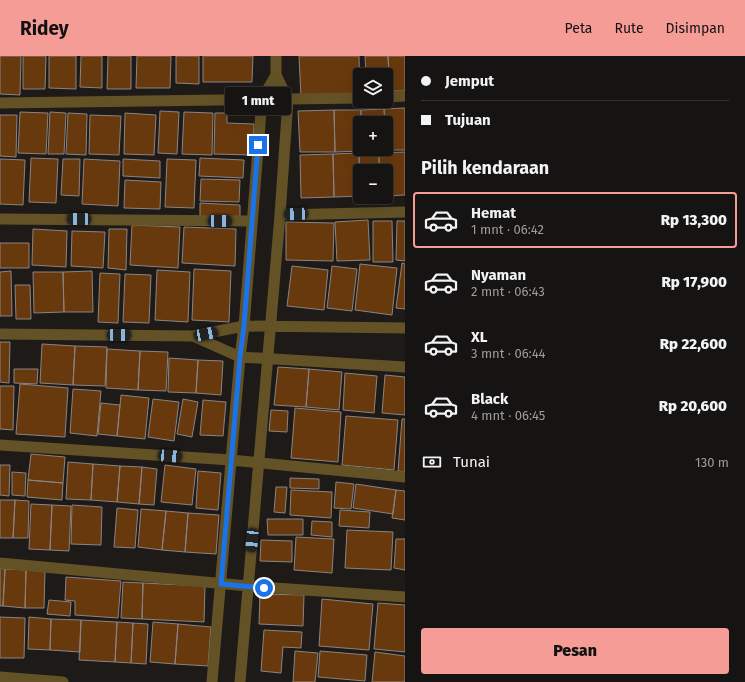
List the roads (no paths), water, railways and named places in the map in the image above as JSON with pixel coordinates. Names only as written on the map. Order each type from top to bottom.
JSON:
[{"type":"street","points":[[240,682],[280,215],[288,100],[276,75],[276,56]]},
{"type":"street","points":[[212,682],[240,357],[244,326],[262,99],[276,75]]},
{"type":"street","points":[[393,97],[405,96]]},
{"type":"street","points":[[0,103],[353,98]]},
{"type":"street","points":[[280,215],[405,212]]},
{"type":"street","points":[[0,218],[252,221]]},
{"type":"street","points":[[0,334],[193,336],[244,326],[405,328]]},
{"type":"street","points":[[193,336],[240,357],[268,360],[405,367]]},
{"type":"street","points":[[0,445],[231,460],[405,477]]},
{"type":"street","points":[[0,563],[221,584],[405,597]]},
{"type":"street","points":[[0,677],[63,682]]}]
